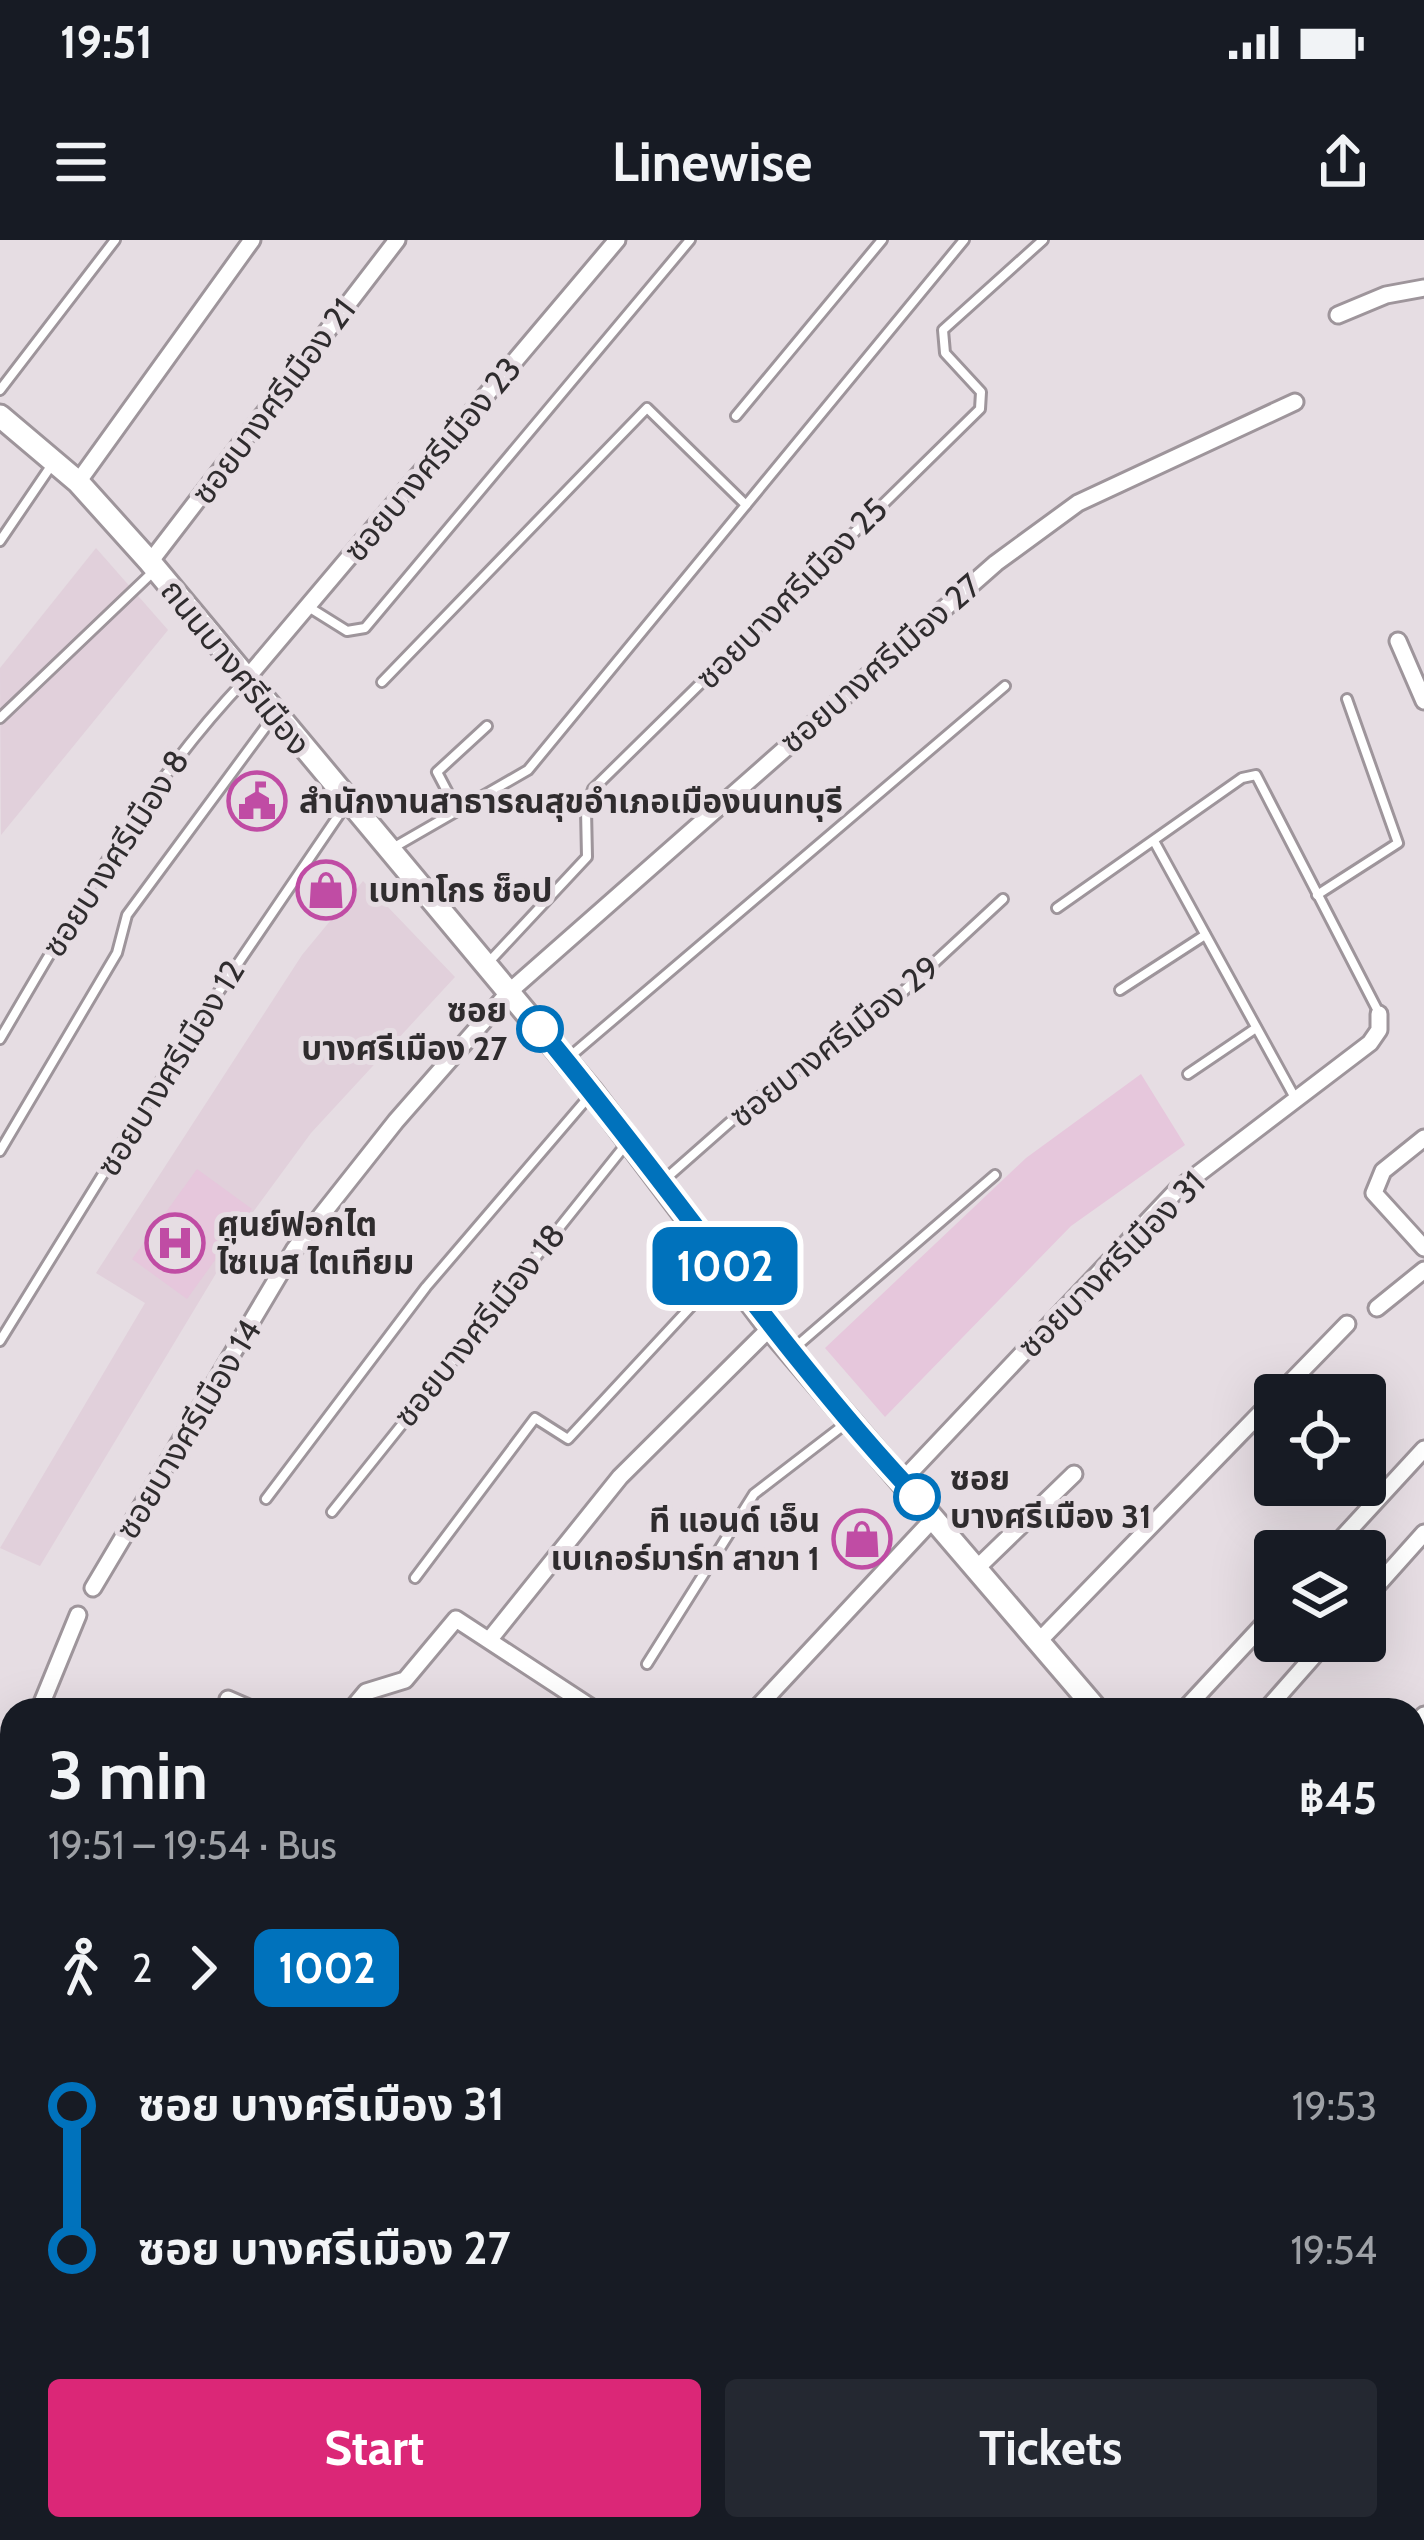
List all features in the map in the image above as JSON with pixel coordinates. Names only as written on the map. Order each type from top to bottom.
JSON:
[{"type":"street","points":[[78,482],[252,240]]},
{"type":"street","name":"ซอยบางศรีเมือง 21","points":[[153,566],[397,240]]},
{"type":"street","name":"ซอยบางศรีเมือง 23","points":[[247,679],[617,240]]},
{"type":"street","points":[[1338,316],[1386,295],[1424,287]]},
{"type":"street","name":"ซอยบางศรีเมือง 27","points":[[510,991],[996,563],[1078,503],[1295,402]]},
{"type":"street","name":"ถนนบางศรีเมือง","points":[[0,416],[78,482],[153,566],[592,1092],[770,1328],[1087,1698]]},
{"type":"street","points":[[1398,641],[1424,701]]},
{"type":"street","name":"ซอยบางศรีเมือง 14","points":[[93,1588],[294,1250],[396,1121],[510,991]]},
{"type":"street","name":"ซอยบางศรีเมือง 31","points":[[902,1481],[1177,1190],[1294,1096],[1370,1043],[1378,1030],[1379,1014]]},
{"type":"street","points":[[1424,1138],[1374,1182],[1374,1193],[1424,1248]]},
{"type":"street","points":[[1377,1308],[1424,1270]]},
{"type":"street","points":[[1298,1374],[1347,1324]]},
{"type":"street","points":[[490,1639],[620,1477],[770,1328]]},
{"type":"street","points":[[1039,1641],[1254,1419]]},
{"type":"street","points":[[1349,1530],[1424,1449]]},
{"type":"street","points":[[977,1568],[1075,1474]]},
{"type":"street","points":[[766,1698],[934,1518]]},
{"type":"street","points":[[1386,1576],[1424,1533]]},
{"type":"street","points":[[42,1698],[78,1615]]},
{"type":"street","points":[[361,1698],[366,1692],[405,1680],[456,1619],[577,1698]]},
{"type":"street","points":[[1195,1698],[1254,1635]]},
{"type":"street","points":[[1277,1698],[1309,1662]]},
{"type":"lane","points":[[0,390],[116,240]]},
{"type":"lane","points":[[307,607],[347,631],[365,628],[690,240]]},
{"type":"lane","points":[[736,416],[882,240]]},
{"type":"lane","points":[[390,850],[457,809],[499,792],[528,770],[964,240]]},
{"type":"lane","name":"ซอยบางศรีเมือง 25","points":[[487,964],[587,857],[586,810],[593,790],[980,409],[981,392],[945,353],[943,330],[1043,240]]},
{"type":"lane","points":[[382,682],[647,408],[746,505]]},
{"type":"lane","points":[[0,541],[54,462]]},
{"type":"lane","points":[[0,718],[153,566]]},
{"type":"lane","name":"ซอยบางศรีเมือง 8","points":[[0,1040],[100,869],[186,742],[247,679]]},
{"type":"lane","points":[[566,1060],[1004,686]]},
{"type":"lane","points":[[1316,895],[1398,843],[1347,699]]},
{"type":"lane","points":[[0,1150],[117,953],[127,915],[274,715]]},
{"type":"lane","points":[[457,809],[437,772],[488,726]]},
{"type":"lane","points":[[1057,908],[1242,778],[1256,775],[1379,1014]]},
{"type":"lane","name":"ซอยบางศรีเมือง 12","points":[[0,1341],[184,1043],[348,801]]},
{"type":"lane","points":[[1154,842],[1294,1096]]},
{"type":"lane","name":"ซอยบางศรีเมือง 29","points":[[663,1181],[755,1100],[880,1012],[1003,899]]},
{"type":"lane","points":[[1120,990],[1204,935]]},
{"type":"lane","points":[[1188,1074],[1256,1028]]},
{"type":"lane","points":[[266,1499],[427,1287],[592,1092]]},
{"type":"lane","name":"ซอยบางศรีเมือง 18","points":[[332,1512],[629,1140]]},
{"type":"lane","points":[[790,1352],[995,1175]]},
{"type":"lane","points":[[415,1578],[535,1418],[568,1439],[727,1268]]},
{"type":"lane","points":[[647,1664],[754,1494],[850,1420]]},
{"type":"shaded area","points":[[96,548],[168,630],[1,835],[0,668]]},
{"type":"shaded area","name":"ศูนย์ฟอกไต ไซเมส ไตเทียม","points":[[363,881],[455,977],[311,1133],[253,1212],[40,1566],[0,1548],[145,1303],[96,1273],[302,955]]},
{"type":"shaded area","points":[[1141,1074],[1185,1145],[1071,1226],[885,1417],[825,1348],[1026,1158]]},
{"type":"shaded area","points":[[197,1169],[252,1209],[187,1299],[132,1259]]},
{"type":"bus line","name":"1002","points":[[540,1029],[663,1181],[770,1328],[917,1497]]},
{"type":"place","name":"สำนักงานสาธารณสุขอำเภอเมืองนนทบุรี","points":[[257,801]]},
{"type":"place","name":"เบทาโกร ช็อป","points":[[326,890]]},
{"type":"place","name":"ซอย บางศรีเมือง 27","points":[[540,1029]]},
{"type":"place","name":"ศูนย์ฟอกไต ไซเมส ไตเทียม","points":[[175,1243]]},
{"type":"place","name":"ซอย บางศรีเมือง 31","points":[[917,1497]]},
{"type":"place","name":"ที แอนด์ เอ็น เบเกอร์มาร์ท สาขา 1","points":[[862,1539]]}]
